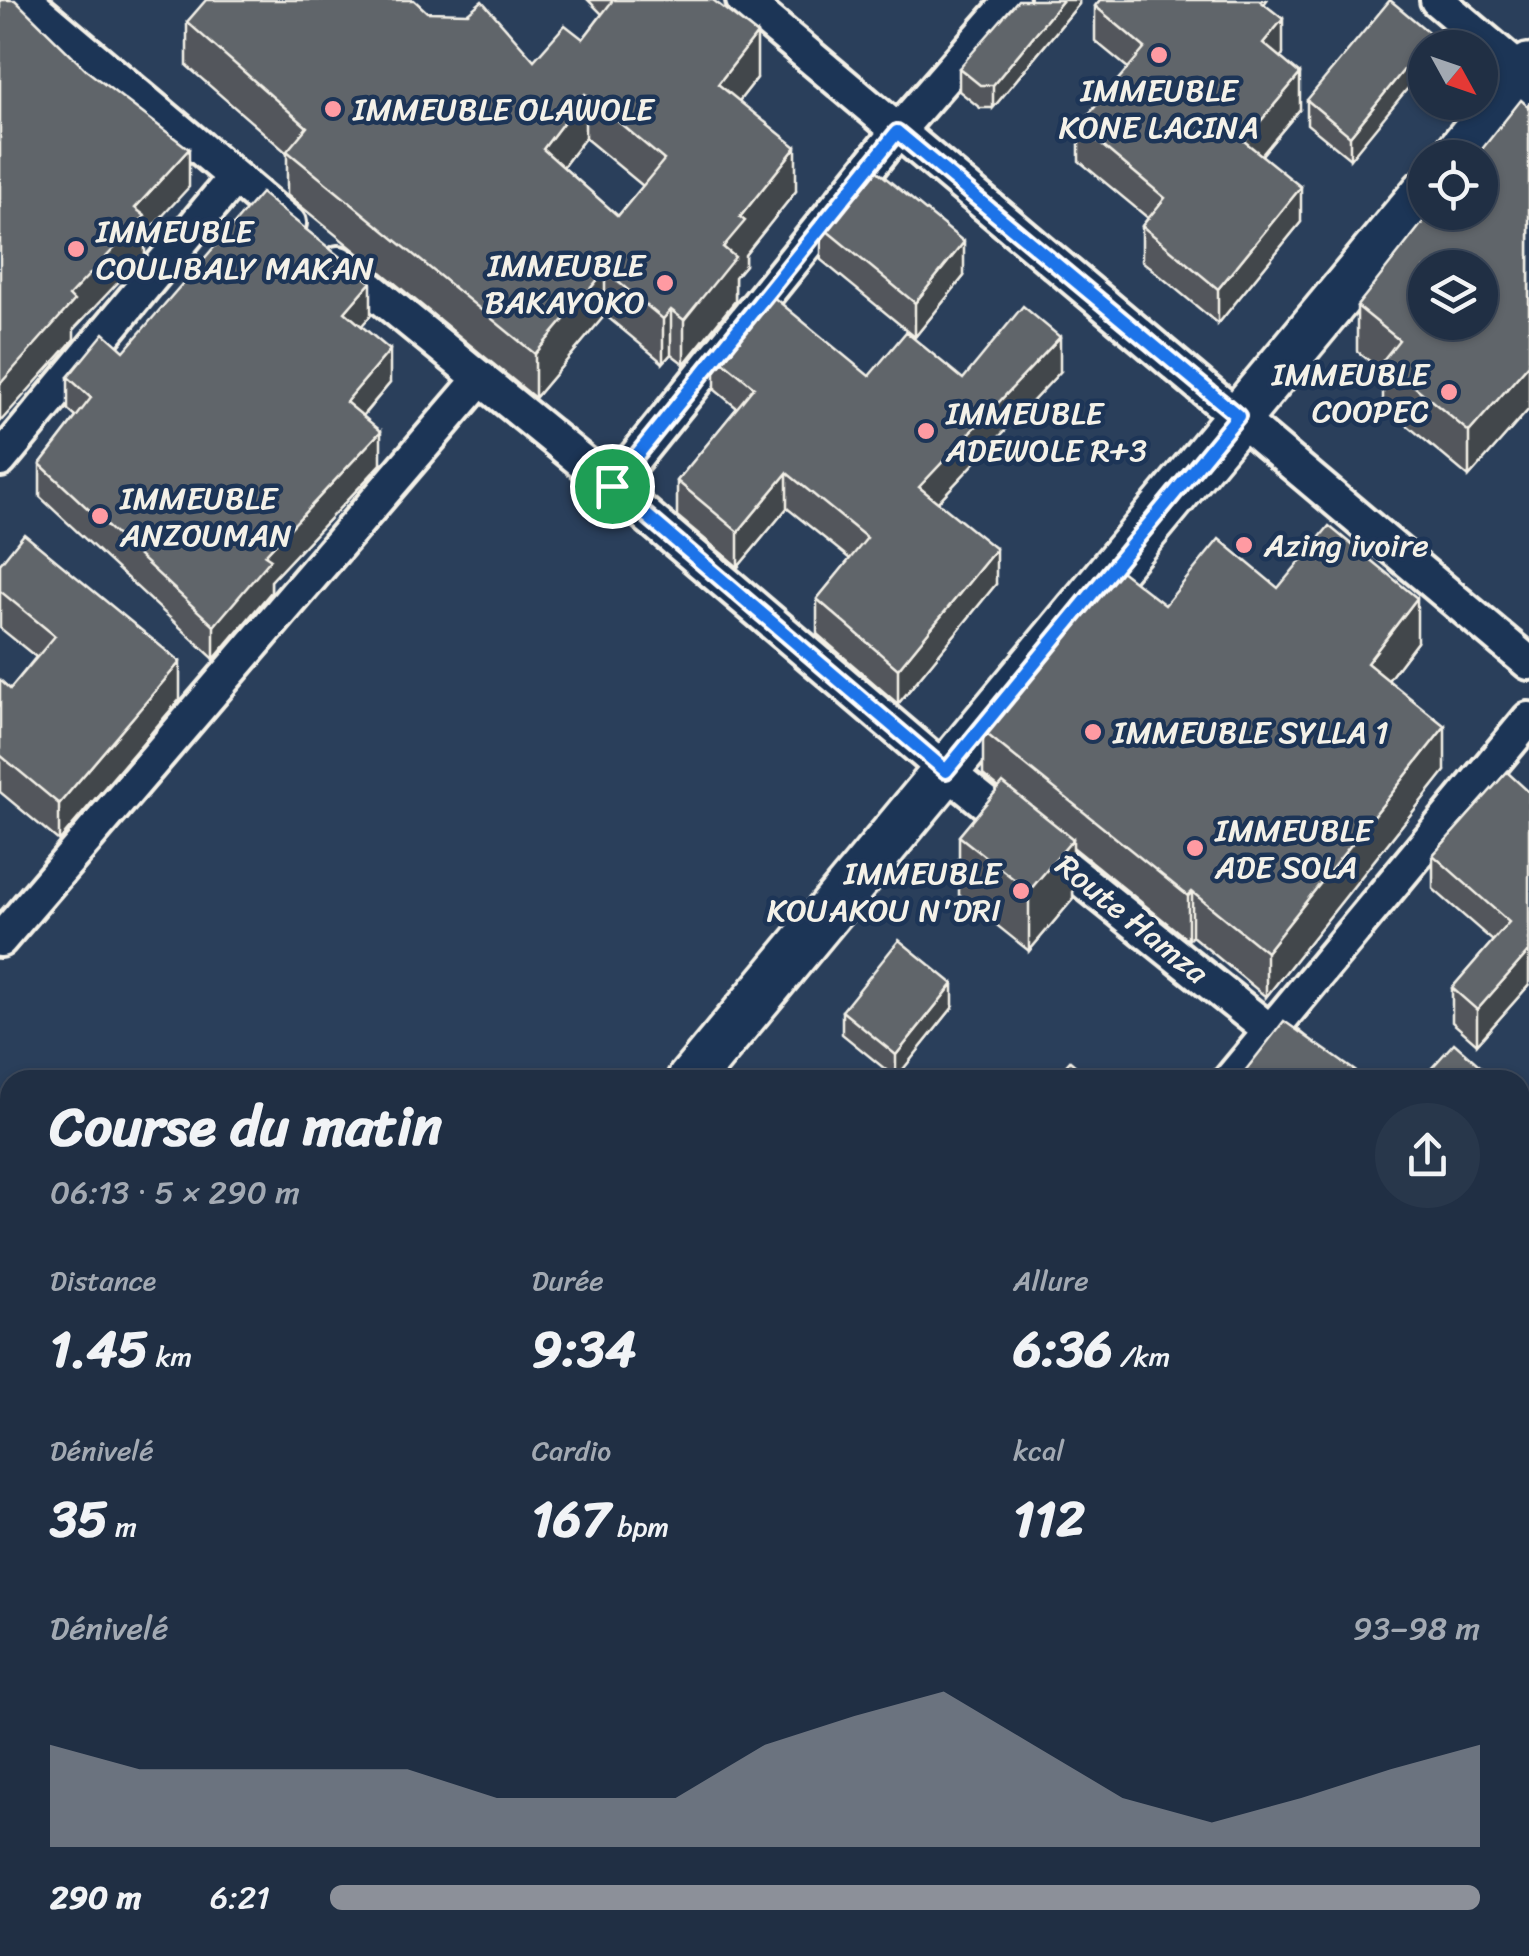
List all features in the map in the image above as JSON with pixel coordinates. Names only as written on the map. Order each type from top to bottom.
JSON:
[{"type":"street","name":"Route Hamza","points":[[25,0],[234,178],[612,486],[946,771],[1319,1070]]},
{"type":"street","points":[[743,0],[1529,663]]},
{"type":"street","points":[[612,486],[897,132],[1012,0]]},
{"type":"street","points":[[1437,0],[1527,73],[1469,140]]},
{"type":"street","points":[[0,460],[234,178]]},
{"type":"street","points":[[698,1070],[1408,212]]},
{"type":"street","points":[[0,940],[480,378]]},
{"type":"street","points":[[1238,1070],[1529,718]]},
{"type":"building","points":[[0,0],[15,0],[86,70],[189,149],[135,208],[145,216],[69,296],[74,301],[0,384]]},
{"type":"building","points":[[206,0],[414,0],[427,12],[468,13],[482,1],[534,60],[565,25],[583,39],[613,0],[713,0],[757,34],[718,84],[796,147],[740,217],[745,221],[723,247],[735,257],[684,320],[671,310],[663,319],[605,271],[535,354],[287,151],[307,127],[187,22]],"holes":[[[585,94],[664,160],[618,216],[543,149]]]},
{"type":"building","points":[[1018,0],[1063,0],[993,85],[980,85],[959,68]]},
{"type":"building","points":[[1100,0],[1259,0],[1283,19],[1263,43],[1300,74],[1244,141],[1301,187],[1218,289],[1142,226],[1165,198],[1079,126],[1145,48],[1095,6]]},
{"type":"building","points":[[1390,0],[1426,30],[1408,30],[1408,65],[1350,136],[1307,100]]},
{"type":"building","points":[[1521,100],[1529,107],[1529,364],[1469,432],[1383,360],[1399,340],[1357,306],[1417,230],[1498,230],[1498,140],[1489,140]]},
{"type":"building","points":[[870,165],[964,242],[915,303],[821,226]]},
{"type":"building","points":[[261,193],[371,282],[345,312],[390,350],[346,402],[381,431],[265,555],[271,559],[214,626],[40,464],[91,398],[68,377],[104,333],[124,351]]},
{"type":"building","points":[[766,291],[869,376],[906,332],[963,379],[1023,306],[1060,337],[919,487],[996,549],[898,669],[817,599],[867,538],[787,473],[738,532],[677,481],[754,387],[715,355]]},
{"type":"building","points":[[1329,526],[1417,598],[1367,663],[1445,726],[1266,952],[1192,892],[1188,896],[983,731],[1116,567],[1165,605],[1219,539],[1278,588]]},
{"type":"building","points":[[24,534],[180,662],[59,804],[0,755],[0,680],[10,689],[55,636],[0,591],[0,564]]},
{"type":"building","points":[[1507,772],[1529,792],[1529,951],[1477,1010],[1452,988],[1509,922],[1433,855]]},
{"type":"building","points":[[1003,783],[1073,839],[1029,891],[959,836]]},
{"type":"building","points":[[899,940],[953,984],[896,1055],[842,1011]]},
{"type":"building","points":[[1284,1021],[1354,1070],[1246,1070]]},
{"type":"building","points":[[1454,1043],[1485,1070],[1430,1070]]},
{"type":"building","points":[[1070,1061],[1080,1070],[1062,1070]]},
{"type":"place","name":"IMMEUBLE KONE LACINA","points":[[1159,55]]},
{"type":"place","name":"IMMEUBLE OLAWOLE","points":[[333,109]]},
{"type":"place","name":"IMMEUBLE COULIBALY MAKAN","points":[[76,249]]},
{"type":"place","name":"IMMEUBLE BAKAYOKO","points":[[665,283]]},
{"type":"place","name":"IMMEUBLE COOPEC","points":[[1449,392]]},
{"type":"place","name":"IMMEUBLE ADEWOLE R+3","points":[[926,431]]},
{"type":"place","name":"IMMEUBLE ANZOUMAN","points":[[100,516]]},
{"type":"place","name":"Azing ivoire","points":[[1244,545]]},
{"type":"place","name":"IMMEUBLE SYLLA 1","points":[[1093,732]]},
{"type":"place","name":"IMMEUBLE ADE SOLA","points":[[1195,848]]},
{"type":"place","name":"IMMEUBLE KOUAKOU N'DRI","points":[[1021,891]]},
{"type":"route","points":[[897,132],[1238,416],[946,771],[612,486],[897,132]]}]
